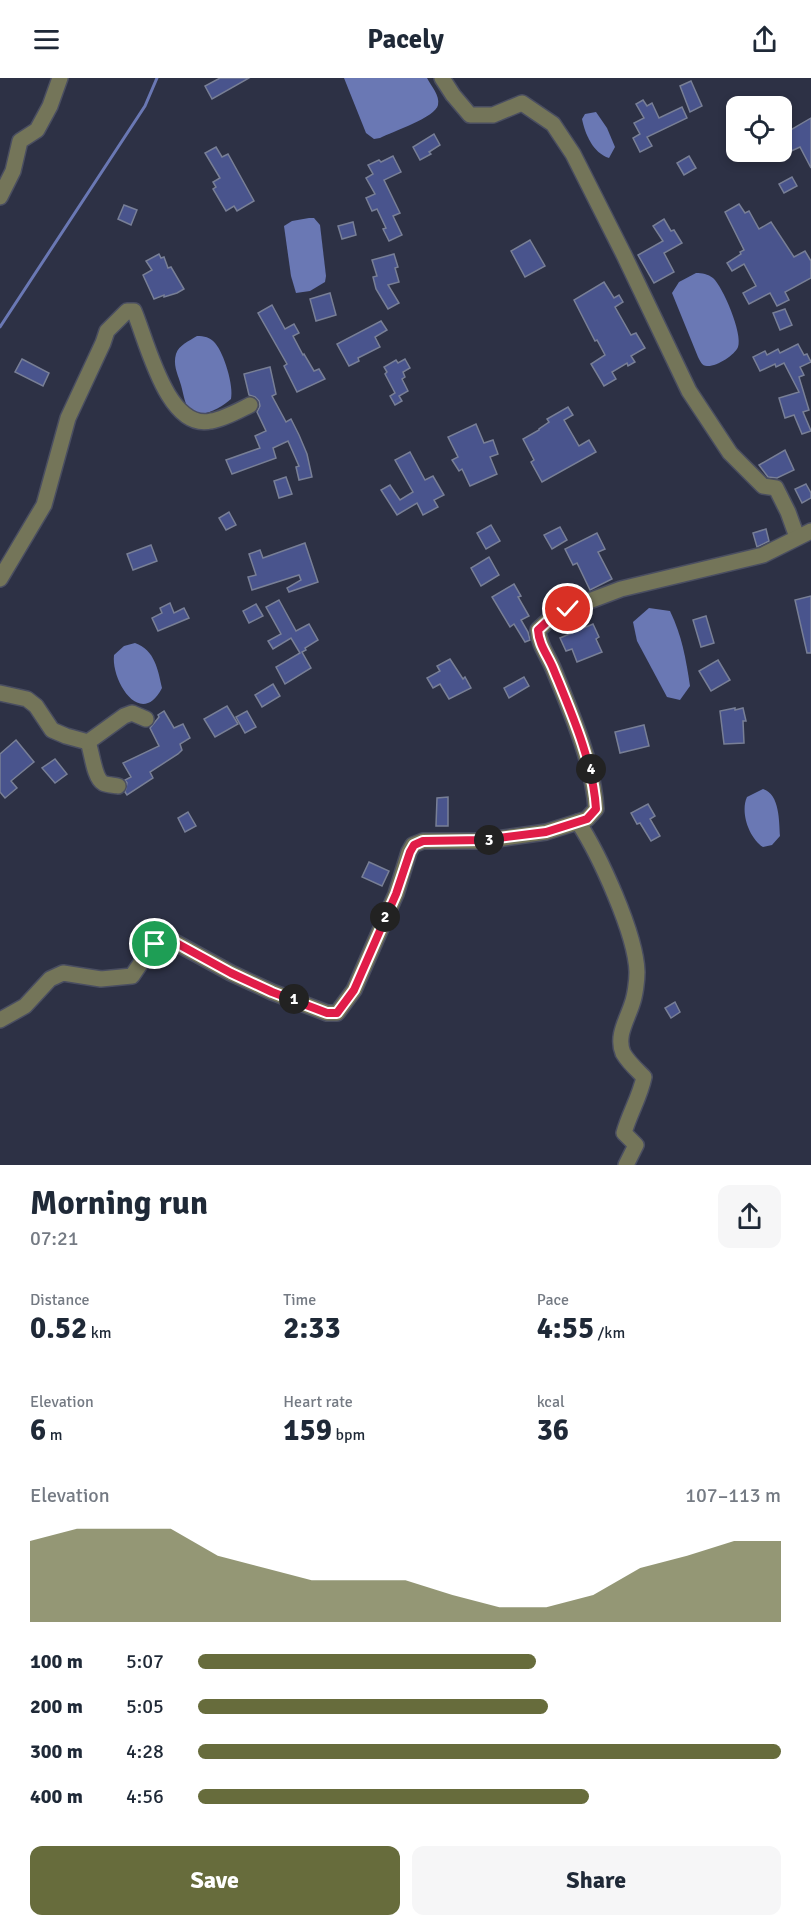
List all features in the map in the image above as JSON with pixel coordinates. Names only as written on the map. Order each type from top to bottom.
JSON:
[{"type":"street","points":[[0,197],[13,171],[20,141],[37,130],[50,106],[60,78]]},
{"type":"street","points":[[0,1020],[25,1006],[50,979],[63,973],[101,979],[132,976],[152,948],[162,939],[169,939],[231,973],[272,992],[327,1013],[337,1013],[354,990],[396,894],[414,845],[423,841],[483,840],[546,832],[587,819],[596,809],[591,768],[552,665],[539,642],[538,630],[550,619],[568,609],[621,589],[763,555],[804,534],[788,512],[776,488],[763,486],[730,453],[689,391],[573,154],[553,124],[522,103],[493,115],[470,115],[442,78]]},
{"type":"street","points":[[0,579],[44,505],[69,418],[107,331],[127,310],[134,311],[150,355],[173,404],[182,413],[196,421],[210,422],[250,405]]},
{"type":"street","points":[[0,693],[27,699],[36,706],[52,730],[88,742]]},
{"type":"street","points":[[88,742],[124,716],[132,713],[146,719]]},
{"type":"street","points":[[88,742],[96,775],[101,782],[118,786]]},
{"type":"street","points":[[578,822],[592,844],[624,920],[630,936],[637,973],[633,1003],[626,1017],[620,1041],[624,1054],[644,1077],[642,1089],[629,1114],[624,1133],[636,1145],[626,1165]]},
{"type":"water","points":[[344,78],[427,78],[436,94],[438,105],[422,119],[374,139],[366,133]]},
{"type":"water","points":[[596,112],[607,128],[615,147],[609,158],[603,156],[594,147],[583,125],[582,119],[585,114]]},
{"type":"water","points":[[314,218],[320,225],[325,282],[310,291],[296,293],[291,276],[284,226],[292,221]]},
{"type":"water","points":[[696,273],[709,276],[717,283],[731,311],[738,332],[739,341],[736,350],[725,360],[711,366],[701,363],[672,293],[679,282]]},
{"type":"water","points":[[197,336],[209,338],[222,354],[228,370],[232,393],[231,399],[222,406],[211,412],[199,414],[187,406],[175,361],[179,348]]},
{"type":"water","points":[[649,608],[670,611],[678,629],[690,686],[680,700],[667,697],[637,641],[633,622]]},
{"type":"water","points":[[135,643],[147,650],[151,656],[162,688],[154,699],[145,704],[129,697],[122,688],[114,666],[114,655],[124,646]]},
{"type":"water","points":[[763,789],[773,796],[776,802],[780,836],[772,845],[763,847],[754,838],[747,824],[745,803],[747,797]]},
{"type":"building","points":[[220,78],[249,78],[212,99],[205,86]]},
{"type":"building","points":[[691,81],[702,106],[690,112],[680,86]]},
{"type":"building","points":[[643,100],[647,106],[652,103],[659,118],[682,107],[687,118],[647,137],[652,146],[640,152],[633,138],[640,134],[634,123],[644,118],[636,104]]},
{"type":"building","points":[[811,118],[811,168],[800,147],[792,151],[792,129]]},
{"type":"building","points":[[434,134],[440,145],[420,160],[413,147]]},
{"type":"building","points":[[216,147],[222,157],[228,154],[254,201],[237,211],[234,206],[226,211],[213,189],[216,187],[213,182],[220,178],[205,153]]},
{"type":"building","points":[[393,156],[401,172],[384,180],[400,213],[393,216],[402,235],[389,241],[377,209],[372,211],[366,198],[375,194],[366,178],[373,174],[368,165]]},
{"type":"building","points":[[689,156],[696,168],[684,175],[677,163]]},
{"type":"building","points":[[792,177],[797,186],[784,193],[779,184]]},
{"type":"building","points":[[739,204],[745,213],[749,211],[759,229],[771,222],[794,257],[805,251],[811,261],[811,278],[785,292],[789,300],[777,306],[770,293],[749,304],[743,293],[756,286],[744,264],[732,271],[727,263],[744,250],[725,212]]},
{"type":"building","points":[[124,205],[137,210],[131,225],[118,219]]},
{"type":"building","points":[[664,219],[682,243],[664,253],[674,272],[654,283],[638,255],[663,241],[653,226]]},
{"type":"building","points":[[353,222],[356,235],[342,239],[338,226]]},
{"type":"building","points":[[530,240],[545,266],[525,277],[511,251]]},
{"type":"building","points":[[159,254],[161,258],[164,257],[168,268],[171,267],[184,289],[154,299],[143,275],[152,270],[146,261]]},
{"type":"building","points":[[394,254],[399,282],[388,285],[399,303],[388,309],[376,289],[373,277],[377,276],[372,260]]},
{"type":"building","points":[[604,282],[614,298],[619,295],[623,302],[615,307],[631,335],[636,333],[645,348],[631,356],[635,362],[628,366],[627,363],[612,372],[616,379],[604,386],[591,364],[605,355],[597,340],[595,341],[574,300]]},
{"type":"building","points":[[330,293],[336,315],[316,321],[310,299]]},
{"type":"building","points":[[272,305],[285,329],[294,324],[299,333],[293,336],[303,355],[314,371],[319,369],[325,379],[297,392],[284,366],[287,364],[258,313]]},
{"type":"building","points":[[785,309],[792,325],[780,330],[773,313]]},
{"type":"building","points":[[381,321],[387,330],[375,337],[380,347],[358,358],[359,361],[349,366],[337,344]]},
{"type":"building","points":[[798,344],[811,362],[800,367],[804,375],[799,377],[809,410],[803,412],[811,431],[802,434],[794,415],[785,418],[779,398],[799,392],[784,363],[776,367],[775,364],[760,371],[753,357],[765,351],[767,355],[778,349],[780,353]]},
{"type":"building","points":[[22,359],[49,373],[43,386],[15,372]]},
{"type":"building","points":[[405,359],[410,368],[403,372],[405,377],[402,379],[408,391],[399,396],[402,401],[395,405],[390,396],[395,393],[385,374],[387,372],[384,367],[396,360],[398,363]]},
{"type":"building","points":[[270,367],[276,394],[272,396],[286,422],[291,419],[299,435],[307,454],[312,477],[299,480],[296,467],[299,466],[288,441],[273,448],[276,458],[232,474],[226,460],[260,448],[255,436],[266,431],[257,412],[260,406],[259,401],[249,395],[244,374]]},
{"type":"building","points":[[568,407],[573,415],[564,420],[579,446],[589,440],[596,452],[542,482],[531,462],[534,460],[523,439],[549,422],[547,419]]},
{"type":"building","points":[[476,424],[484,443],[493,440],[498,454],[490,457],[497,474],[470,486],[462,469],[459,471],[452,460],[458,457],[448,437]]},
{"type":"building","points":[[785,450],[794,470],[777,478],[768,477],[759,465]]},
{"type":"building","points":[[410,452],[425,480],[433,476],[444,495],[434,500],[438,507],[423,515],[417,503],[397,515],[381,490],[390,485],[400,500],[413,492],[395,460]]},
{"type":"building","points":[[286,477],[292,494],[279,498],[274,481]]},
{"type":"building","points":[[806,484],[811,498],[802,503],[795,489]]},
{"type":"building","points":[[229,512],[236,525],[226,530],[219,518]]},
{"type":"building","points":[[491,525],[500,541],[486,549],[477,533]]},
{"type":"building","points":[[560,527],[567,540],[552,549],[544,535]]},
{"type":"building","points":[[766,529],[769,541],[757,547],[753,533]]},
{"type":"building","points":[[597,533],[605,549],[598,552],[612,579],[590,590],[577,563],[573,565],[565,549]]},
{"type":"building","points":[[305,543],[318,582],[289,592],[287,588],[301,580],[299,575],[252,590],[248,577],[256,575],[249,554],[260,550],[263,558]]},
{"type":"building","points":[[151,545],[157,561],[133,570],[127,554]]},
{"type":"building","points":[[489,557],[499,575],[481,586],[471,568]]},
{"type":"building","points":[[514,584],[521,596],[518,597],[529,616],[521,620],[530,640],[525,642],[514,624],[510,627],[492,597]]},
{"type":"building","points":[[811,596],[811,653],[807,653],[795,600]]},
{"type":"building","points":[[279,600],[296,631],[309,624],[318,640],[302,652],[311,668],[285,684],[276,667],[300,653],[291,638],[273,649],[268,641],[281,634],[266,607]]},
{"type":"building","points":[[170,603],[174,613],[184,608],[189,618],[158,631],[152,618],[162,613],[160,608]]},
{"type":"building","points":[[256,604],[263,616],[249,623],[243,611]]},
{"type":"building","points":[[706,616],[714,643],[701,647],[693,620]]},
{"type":"building","points":[[593,624],[602,652],[577,662],[572,649],[566,651],[560,638]]},
{"type":"building","points":[[450,659],[471,688],[449,699],[440,684],[433,688],[427,678],[440,671],[437,666]]},
{"type":"building","points":[[718,660],[730,680],[711,691],[699,671]]},
{"type":"building","points":[[524,677],[529,686],[509,698],[504,688]]},
{"type":"building","points":[[273,684],[280,696],[262,707],[255,695]]},
{"type":"building","points":[[227,706],[238,724],[215,737],[204,719]]},
{"type":"building","points":[[735,708],[735,710],[743,708],[746,721],[743,721],[744,743],[724,744],[720,711]]},
{"type":"building","points":[[164,711],[174,728],[183,724],[190,738],[180,744],[182,750],[178,754],[150,772],[153,778],[127,795],[125,780],[131,777],[123,763],[159,746],[150,728],[159,717],[158,715]]},
{"type":"building","points":[[247,711],[256,727],[245,733],[236,717]]},
{"type":"building","points":[[644,725],[649,746],[620,753],[615,732]]},
{"type":"building","points":[[16,740],[34,762],[11,781],[17,788],[5,798],[0,792],[0,754]]},
{"type":"building","points":[[55,759],[67,774],[55,783],[42,768]]},
{"type":"building","points":[[448,797],[448,826],[436,826],[437,798]]},
{"type":"building","points":[[648,804],[655,816],[650,819],[660,836],[651,841],[631,813]]},
{"type":"building","points":[[188,812],[196,826],[185,832],[178,818]]},
{"type":"building","points":[[369,862],[389,871],[382,886],[362,877]]},
{"type":"building","points":[[675,1002],[680,1012],[671,1018],[665,1008]]},
{"type":"waterway","points":[[0,327],[145,106],[157,78]]},
{"type":"route","points":[[155,944],[162,939],[169,939],[231,973],[272,992],[306,1003],[327,1013],[337,1013],[354,990],[396,894],[414,845],[423,841],[483,840],[546,832],[587,819],[596,809],[591,768],[552,665],[539,642],[538,630],[550,619],[568,609]]}]
